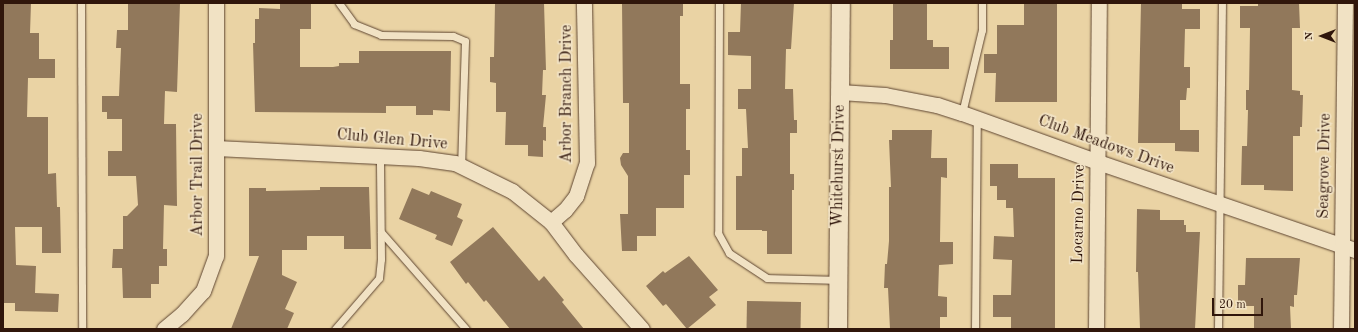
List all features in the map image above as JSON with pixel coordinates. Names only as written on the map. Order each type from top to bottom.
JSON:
[{"type":"street","name":"Arbor Trail Drive","points":[[164,329],[182,314],[203,291],[216,256],[216,3]]},
{"type":"street","name":"Arbor Branch Drive","points":[[551,222],[565,210],[576,196],[588,164],[584,3]]},
{"type":"street","name":"Whitehurst Drive","points":[[838,329],[841,3]]},
{"type":"street","name":"Locarno Drive","points":[[1096,329],[1100,3]]},
{"type":"street","name":"Seagrove Drive","points":[[1341,329],[1348,248],[1345,3]]},
{"type":"street","name":"Club Meadows Drive","points":[[840,92],[885,95],[937,105],[1348,248]]},
{"type":"street","name":"Club Glen Drive","points":[[216,148],[419,158],[461,166],[512,191],[551,222],[576,255],[642,329]]},
{"type":"lane","points":[[81,3],[82,329]]},
{"type":"lane","points":[[338,3],[354,24],[381,35],[454,36],[465,41],[461,166]]},
{"type":"lane","points":[[720,3],[718,233],[729,253],[767,278],[838,280]]},
{"type":"lane","points":[[962,113],[982,30],[982,3]]},
{"type":"lane","points":[[1218,329],[1222,3]]},
{"type":"lane","points":[[975,329],[978,118]]},
{"type":"lane","points":[[335,329],[379,278],[381,232],[380,156]]},
{"type":"lane","points":[[381,232],[466,329]]},
{"type":"building","points":[[3,3],[31,3],[30,33],[39,33],[39,59],[55,59],[55,78],[28,78],[27,117],[48,117],[48,174],[56,173],[57,207],[60,207],[61,253],[42,253],[42,227],[15,227],[16,265],[36,266],[35,293],[59,294],[58,312],[15,311],[15,303],[3,303]]},
{"type":"building","points":[[128,3],[180,3],[177,92],[165,91],[164,124],[176,124],[177,206],[164,205],[163,249],[167,249],[167,266],[159,266],[159,284],[151,284],[151,298],[123,298],[122,268],[112,268],[113,249],[123,249],[123,216],[127,216],[138,205],[136,176],[108,176],[108,151],[122,151],[122,119],[107,119],[107,112],[102,112],[102,96],[119,96],[121,48],[116,48],[117,30],[128,30]]},
{"type":"building","points":[[280,3],[311,3],[311,29],[300,29],[300,67],[333,67],[339,66],[339,63],[359,63],[359,51],[451,51],[450,111],[433,110],[433,115],[416,115],[416,106],[386,106],[386,113],[255,112],[253,43],[255,43],[255,19],[259,19],[259,8],[280,9]]},
{"type":"building","points":[[495,3],[544,3],[546,70],[543,70],[542,95],[546,95],[543,127],[546,127],[546,141],[543,140],[543,157],[528,156],[528,145],[505,145],[506,112],[496,112],[496,83],[490,82],[490,57],[494,57]]},
{"type":"building","points":[[622,3],[683,3],[683,16],[680,16],[680,84],[690,84],[690,109],[686,109],[686,150],[690,150],[690,175],[684,175],[684,208],[656,208],[656,236],[637,236],[637,251],[622,251],[620,214],[628,214],[628,176],[621,165],[620,158],[623,153],[629,153],[629,103],[623,103]]},
{"type":"building","points":[[741,3],[794,3],[791,49],[786,49],[785,89],[793,89],[794,120],[797,120],[797,133],[790,133],[790,174],[794,174],[794,190],[792,190],[792,254],[767,254],[767,231],[736,230],[736,176],[742,176],[742,148],[748,148],[746,109],[738,109],[738,89],[751,89],[751,56],[728,55],[728,32],[740,32]]},
{"type":"building","points":[[893,3],[927,3],[927,40],[933,40],[933,47],[949,47],[949,69],[890,69],[890,40],[893,40]]},
{"type":"building","points":[[1024,3],[1057,3],[1057,102],[995,102],[996,73],[984,73],[984,54],[997,54],[997,25],[1024,25]]},
{"type":"building","points":[[1141,3],[1182,3],[1182,9],[1200,9],[1200,29],[1185,29],[1184,67],[1190,67],[1190,88],[1187,88],[1186,100],[1180,100],[1180,130],[1199,130],[1199,152],[1175,151],[1175,143],[1138,143]]},
{"type":"building","points":[[1258,3],[1299,3],[1300,28],[1292,28],[1292,90],[1300,91],[1300,95],[1303,95],[1302,127],[1300,127],[1300,136],[1293,136],[1293,191],[1264,190],[1264,185],[1241,185],[1242,146],[1247,146],[1248,110],[1246,110],[1246,90],[1249,90],[1250,28],[1240,28],[1240,6],[1258,6]]},
{"type":"building","points":[[892,130],[932,130],[931,158],[947,158],[947,178],[941,177],[940,242],[953,242],[953,264],[939,265],[938,296],[947,297],[947,317],[940,317],[940,329],[890,329],[888,288],[884,288],[885,264],[887,264],[889,241],[889,187],[891,187],[889,140],[892,140]]},
{"type":"building","points":[[990,164],[1018,164],[1018,178],[1055,178],[1055,329],[1011,329],[1011,317],[993,317],[993,295],[1011,295],[1012,260],[993,259],[994,236],[1014,237],[1013,208],[1006,208],[1006,200],[997,200],[997,186],[990,186]]},
{"type":"building","points":[[320,187],[369,187],[371,249],[344,249],[344,236],[307,236],[307,250],[282,250],[282,275],[297,282],[285,309],[294,313],[287,329],[231,329],[259,256],[249,256],[249,188],[266,188],[266,191],[320,190]]},
{"type":"building","points":[[412,188],[429,195],[431,191],[462,204],[457,217],[463,220],[452,246],[435,239],[437,235],[399,219]]},
{"type":"building","points":[[1137,209],[1160,210],[1160,220],[1184,220],[1186,232],[1200,232],[1195,329],[1140,329],[1138,272],[1136,272]]},
{"type":"building","points":[[493,227],[539,281],[544,276],[564,300],[562,302],[584,329],[510,329],[486,300],[484,302],[468,282],[466,284],[450,262]]},
{"type":"building","points":[[689,256],[718,290],[709,297],[716,305],[687,329],[666,304],[663,306],[646,286],[663,271],[665,273]]},
{"type":"building","points":[[1246,258],[1300,258],[1297,295],[1294,295],[1294,307],[1290,306],[1291,329],[1254,329],[1254,306],[1238,306],[1238,285],[1245,285]]},
{"type":"building","points":[[747,301],[801,302],[801,329],[747,329]]}]
